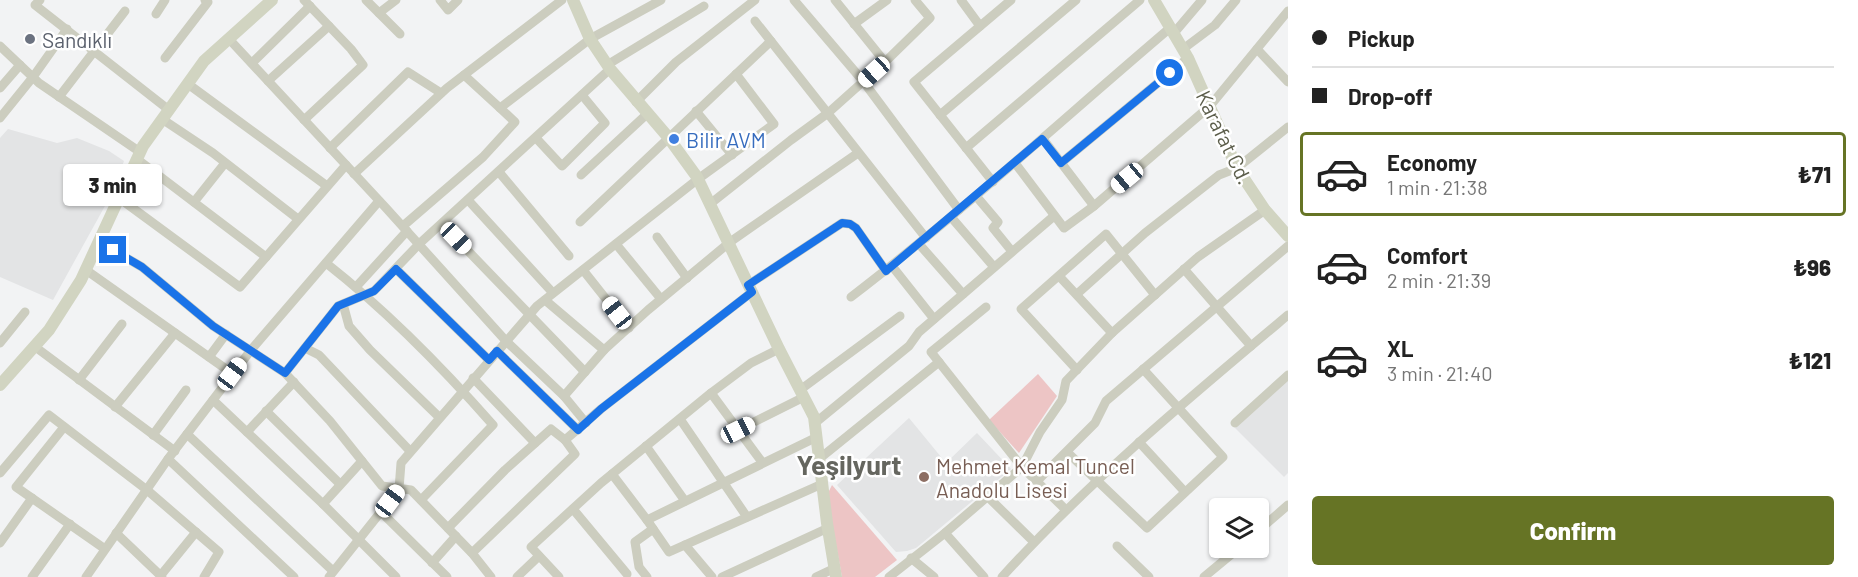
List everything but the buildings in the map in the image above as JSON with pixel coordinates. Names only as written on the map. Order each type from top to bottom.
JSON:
[{"type":"main road","points":[[3,376],[48,330],[86,270],[138,156],[165,115],[204,61],[272,0]]},
{"type":"main road","points":[[573,0],[590,39],[609,67],[636,102],[668,137],[698,179],[814,417],[836,573]]},
{"type":"main road","name":"Karafat Cd.","points":[[1154,0],[1185,54],[1237,168],[1265,210],[1288,236]]},
{"type":"street","points":[[156,14],[165,0]]},
{"type":"street","points":[[165,58],[208,2],[205,0]]},
{"type":"street","points":[[366,0],[400,34]]},
{"type":"street","points":[[379,13],[396,0]]},
{"type":"street","points":[[440,0],[448,10],[458,0]]},
{"type":"street","points":[[354,174],[441,93],[562,0]]},
{"type":"street","points":[[500,108],[590,39],[661,0]]},
{"type":"street","points":[[636,102],[676,62],[755,0]]},
{"type":"street","points":[[794,0],[863,81],[960,210]]},
{"type":"street","points":[[835,0],[885,62]]},
{"type":"street","points":[[854,24],[887,0]]},
{"type":"street","points":[[710,204],[828,113],[930,18],[915,0]]},
{"type":"street","points":[[961,0],[980,26]]},
{"type":"street","points":[[993,182],[914,82],[1011,0]]},
{"type":"street","points":[[940,115],[1076,0]]},
{"type":"street","points":[[966,148],[1140,0]]},
{"type":"street","points":[[851,297],[1016,163],[1172,30],[1202,0]]},
{"type":"street","points":[[1061,163],[1185,54],[1215,25],[1236,0]]},
{"type":"street","points":[[35,2],[95,51],[165,115],[298,219]]},
{"type":"street","points":[[252,63],[307,3],[329,26],[363,65],[304,120]]},
{"type":"street","points":[[285,373],[338,306],[374,291],[419,244],[536,138],[609,67],[704,6]]},
{"type":"street","points":[[59,97],[124,11]]},
{"type":"street","points":[[1016,163],[1064,228],[1094,206],[1210,106],[1288,11]]},
{"type":"street","points":[[754,21],[828,113],[963,294]]},
{"type":"street","points":[[268,81],[329,26]]},
{"type":"street","points":[[0,118],[33,77],[66,29]]},
{"type":"street","points":[[229,39],[506,341],[564,396],[582,427]]},
{"type":"street","points":[[580,222],[771,41]]},
{"type":"street","points":[[0,46],[33,77],[266,256]]},
{"type":"street","points":[[1257,49],[1288,82]]},
{"type":"street","points":[[0,88],[20,65]]},
{"type":"street","points":[[330,148],[408,72],[441,93]]},
{"type":"street","points":[[187,434],[331,574],[399,489],[401,463],[462,390],[529,316],[553,293],[615,244],[698,179],[774,124],[736,74]]},
{"type":"street","points":[[356,287],[405,229],[483,157],[515,122],[464,75]]},
{"type":"street","points":[[188,84],[327,186]]},
{"type":"street","points":[[536,138],[562,166],[605,123],[582,95]]},
{"type":"street","points":[[696,111],[732,155]]},
{"type":"street","points":[[581,175],[647,114]]},
{"type":"street","points":[[1077,294],[1219,175],[1237,168],[1288,127]]},
{"type":"street","points":[[1042,139],[1094,206]]},
{"type":"street","points":[[564,396],[604,350],[661,299],[730,242],[858,153]]},
{"type":"street","points":[[194,202],[225,163]]},
{"type":"street","points":[[119,198],[240,286],[346,165]]},
{"type":"street","points":[[499,172],[569,256]]},
{"type":"street","points":[[976,196],[999,222],[993,228],[1010,249]]},
{"type":"street","points":[[468,200],[553,293]]},
{"type":"street","points":[[86,577],[168,459],[232,374],[380,201]]},
{"type":"street","points":[[889,577],[945,533],[1022,466],[1040,432],[1062,400],[1066,381],[1112,333],[1198,257],[1265,210]]},
{"type":"street","points":[[815,423],[909,346],[934,319],[1054,216]]},
{"type":"street","points":[[951,217],[994,267]]},
{"type":"street","points":[[565,440],[750,289],[842,223],[856,228],[934,319]]},
{"type":"street","points":[[442,224],[585,372]]},
{"type":"street","points":[[1077,370],[1021,309],[1106,234],[1155,295]]},
{"type":"street","points":[[657,237],[687,278]]},
{"type":"street","points":[[99,242],[142,267],[213,326],[285,373],[330,421],[382,486],[411,490],[492,577]]},
{"type":"street","points":[[615,244],[661,299]]},
{"type":"street","points":[[1037,481],[1095,423],[1106,401],[1288,246]]},
{"type":"street","points":[[326,263],[366,294],[462,390],[493,425],[421,500]]},
{"type":"street","points":[[396,269],[489,360]]},
{"type":"street","points":[[1184,269],[1251,346]]},
{"type":"street","points":[[86,270],[232,374]]},
{"type":"street","points":[[583,270],[629,328]]},
{"type":"street","points":[[1059,276],[1112,333]]},
{"type":"street","points":[[545,300],[604,350]]},
{"type":"street","points":[[343,304],[349,326],[370,350],[439,417]]},
{"type":"street","points":[[986,307],[931,352],[1022,466],[1066,510]]},
{"type":"street","points":[[0,342],[25,312]]},
{"type":"street","points":[[1002,577],[1095,480],[1288,315]]},
{"type":"street","points":[[738,430],[802,393],[900,316]]},
{"type":"street","points":[[79,380],[122,324]]},
{"type":"street","points":[[115,407],[175,333]]},
{"type":"street","points":[[209,357],[226,334]]},
{"type":"street","points":[[34,346],[175,451]]},
{"type":"street","points":[[305,348],[326,362],[410,452]]},
{"type":"street","points":[[559,577],[531,547],[612,474],[711,393],[751,363],[779,349]]},
{"type":"street","points":[[497,351],[582,427]]},
{"type":"street","points":[[819,459],[939,362]]},
{"type":"street","points":[[1067,452],[1147,528],[1223,457],[1143,369]]},
{"type":"street","points":[[1235,423],[1288,375]]},
{"type":"street","points":[[473,378],[536,443]]},
{"type":"street","points":[[247,432],[294,382]]},
{"type":"street","points":[[153,435],[186,390]]},
{"type":"street","points":[[711,393],[762,462]]},
{"type":"street","points":[[213,400],[396,577]]},
{"type":"street","points":[[266,411],[340,484]]},
{"type":"street","points":[[0,473],[49,415],[147,490],[219,552],[204,577]]},
{"type":"street","points":[[680,419],[747,517]]},
{"type":"street","points":[[64,427],[16,487],[105,549]]},
{"type":"street","points":[[448,528],[505,470],[551,429],[565,440],[575,454],[472,553]]},
{"type":"street","points":[[647,520],[817,437]]},
{"type":"street","points":[[1139,442],[1185,492]]},
{"type":"street","points":[[646,446],[685,501]]},
{"type":"street","points":[[168,459],[294,577]]},
{"type":"street","points":[[323,504],[362,460]]},
{"type":"street","points":[[612,474],[669,552],[822,484]]},
{"type":"street","points":[[987,496],[1034,542]]},
{"type":"street","points":[[0,543],[32,498]]},
{"type":"street","points":[[1269,522],[1288,506]]},
{"type":"street","points":[[573,509],[624,576],[639,567]]},
{"type":"street","points":[[381,512],[447,577]]},
{"type":"street","points":[[32,577],[70,524]]},
{"type":"street","points":[[722,577],[828,528]]},
{"type":"street","points":[[646,577],[639,567],[635,542],[653,529]]},
{"type":"street","points":[[116,533],[161,576],[196,532]]},
{"type":"street","points":[[945,533],[984,577]]},
{"type":"street","points":[[432,563],[456,536]]},
{"type":"street","points":[[685,545],[712,577]]},
{"type":"street","points":[[1117,546],[1149,577]]},
{"type":"street","points":[[517,577],[539,556]]},
{"type":"street","points":[[911,558],[934,577]]},
{"type":"street","points":[[1204,577],[1227,558]]},
{"type":"street","points":[[816,577],[836,573]]},
{"type":"shaded area","points":[[8,129],[57,143],[77,138],[109,151],[124,161],[111,195],[53,300],[0,277],[0,138]]},
{"type":"shaded area","points":[[1038,374],[1057,396],[1019,453],[989,420]]},
{"type":"shaded area","points":[[1288,380],[1288,473],[1284,477],[1235,428]]},
{"type":"shaded area","name":"Mehmet Kemal Tuncel Anadolu Lisesi","points":[[909,418],[946,463],[977,433],[1011,469],[916,548],[896,552],[837,485]]},
{"type":"shaded area","points":[[832,485],[897,560],[875,577],[842,577],[827,495]]},
{"type":"place","name":"Sandıklı","points":[[30,39]]},
{"type":"place","name":"Bilir AVM","points":[[674,139]]},
{"type":"place","name":"Mehmet Kemal Tuncel Anadolu Lisesi","points":[[924,477]]},
{"type":"district","name":"Yeşilyurt","points":[[849,464]]},
{"type":"route","points":[[113,250],[142,267],[213,326],[285,373],[338,306],[374,291],[396,269],[489,360],[497,351],[578,430],[601,409],[752,292],[748,285],[842,223],[854,225],[886,271],[1042,139],[1061,163],[1170,73]]}]
